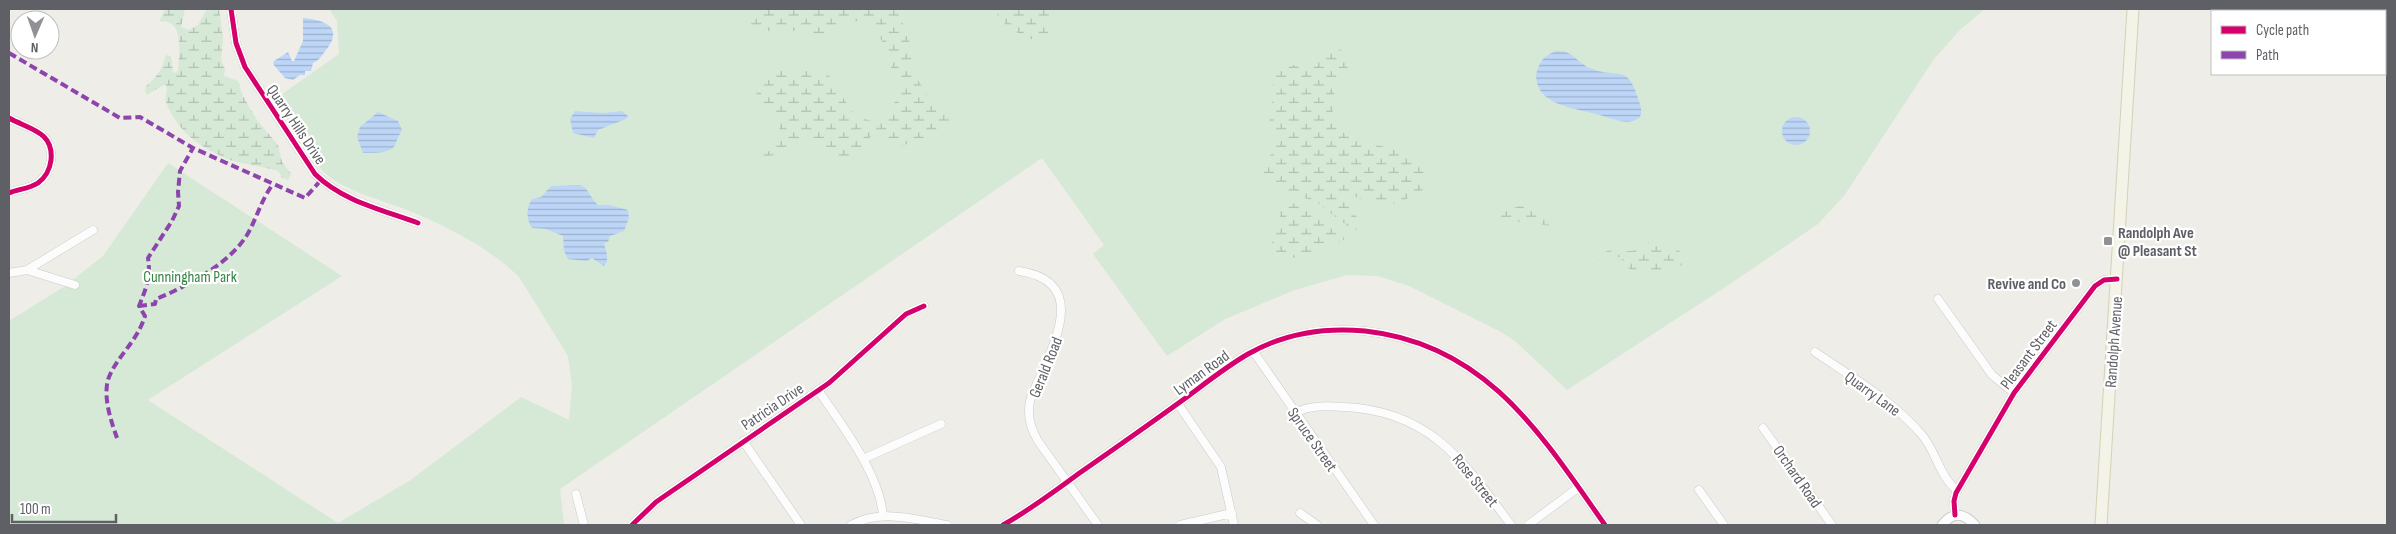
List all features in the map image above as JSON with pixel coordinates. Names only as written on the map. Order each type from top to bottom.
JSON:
[{"type":"main road","name":"Randolph Avenue","points":[[2101,525],[2133,9]]},
{"type":"street","name":"Quarry Hills Drive","points":[[231,9],[236,43],[245,67],[315,174],[330,186],[352,198],[418,223]]},
{"type":"street","points":[[9,118],[32,128],[44,136],[49,144],[52,158],[48,171],[40,182],[9,193]]},
{"type":"street","points":[[9,273],[27,270],[93,230]]},
{"type":"street","points":[[27,270],[75,285]]},
{"type":"street","name":"Gerald Road","points":[[1019,271],[1043,277],[1054,289],[1060,304],[1062,318],[1059,333],[1034,390],[1028,411],[1035,436],[1098,525]]},
{"type":"street","name":"Pleasant Street","points":[[1955,515],[1954,501],[1957,490],[2014,392],[2095,286],[2104,280],[2117,279]]},
{"type":"street","points":[[1938,299],[1992,375],[2014,392]]},
{"type":"street","name":"Patricia Drive","points":[[632,525],[656,502],[818,390],[848,367],[906,314],[924,306]]},
{"type":"street","name":"Lyman Road","points":[[1003,525],[1253,351],[1282,338],[1323,330],[1377,333],[1427,346],[1469,367],[1499,390],[1532,423],[1606,525]]},
{"type":"street","name":"Spruce Street","points":[[1253,351],[1374,525]]},
{"type":"street","name":"Quarry Lane","points":[[1815,352],[1903,414],[1927,441],[1950,484],[1957,490]]},
{"type":"street","points":[[818,390],[863,459],[879,496],[883,516]]},
{"type":"street","points":[[1178,404],[1220,467],[1234,525]]},
{"type":"street","name":"Rose Street","points":[[1295,414],[1313,408],[1350,407],[1381,412],[1412,424],[1439,440],[1460,457],[1509,522]]},
{"type":"street","points":[[863,459],[941,424]]},
{"type":"street","name":"Orchard Road","points":[[1763,428],[1832,525]]},
{"type":"street","points":[[743,441],[801,525]]},
{"type":"street","points":[[1528,525],[1579,487]]},
{"type":"street","points":[[1699,490],[1720,524]]},
{"type":"street","points":[[576,494],[584,525]]},
{"type":"street","points":[[1300,513],[1317,525]]},
{"type":"street","points":[[1180,525],[1232,514]]},
{"type":"street","points":[[1942,525],[1949,517],[1955,515],[1965,516],[1975,525]]},
{"type":"street","points":[[851,525],[869,517],[883,516],[947,525]]},
{"type":"street","points":[[1498,525],[1509,522]]},
{"type":"green space","points":[[165,9],[185,9],[181,27],[189,30],[198,25],[207,9],[219,9],[223,37],[221,61],[225,68],[224,76],[238,81],[243,96],[257,120],[278,145],[282,162],[291,174],[288,180],[282,178],[278,171],[230,160],[209,150],[191,138],[171,113],[166,102],[167,89],[165,84],[147,95],[145,92],[146,86],[159,73],[166,55],[171,56],[173,72],[176,73],[178,70],[179,38],[177,31],[173,25],[167,22],[159,22]]},
{"type":"green space","name":"Cunningham Park","points":[[329,9],[1985,9],[1961,29],[1934,59],[1844,196],[1818,224],[1727,286],[1567,390],[1515,341],[1501,332],[1409,286],[1378,276],[1347,275],[1295,290],[1225,319],[1167,356],[1093,254],[1104,245],[1042,158],[560,489],[564,525],[9,525],[9,321],[65,286],[103,256],[168,163],[342,276],[148,400],[338,523],[409,481],[521,397],[569,420],[572,386],[568,356],[519,277],[494,256],[464,237],[417,214],[353,190],[334,180],[313,159],[275,99],[339,54],[337,21]]},
{"type":"green space","points":[[751,9],[899,9],[909,38],[914,74],[932,102],[948,112],[951,127],[902,146],[880,136],[870,137],[858,153],[852,158],[843,160],[818,141],[813,140],[799,143],[773,155],[756,157],[768,152],[780,138],[779,127],[775,120],[760,107],[757,98],[758,84],[774,73],[790,68],[826,71],[855,116],[875,122],[886,116],[901,92],[900,84],[891,70],[891,55],[871,24],[858,21],[851,22],[819,38],[809,36],[803,31],[758,31],[751,28],[748,22]]},
{"type":"green space","points":[[994,9],[1055,9],[1049,31],[1041,42],[1027,38],[1008,26]]},
{"type":"green space","points":[[1327,48],[1339,49],[1343,53],[1349,64],[1334,95],[1333,117],[1342,131],[1356,139],[1393,149],[1410,156],[1422,168],[1426,187],[1422,191],[1401,201],[1385,204],[1345,195],[1344,201],[1360,221],[1360,228],[1354,231],[1315,201],[1287,193],[1258,174],[1260,167],[1274,151],[1275,131],[1269,127],[1274,91],[1272,79],[1283,65],[1305,65]]},
{"type":"green space","points":[[1281,202],[1308,208],[1345,236],[1344,240],[1324,250],[1288,259],[1280,256],[1274,249],[1269,230],[1280,219]]},
{"type":"green space","points":[[1528,204],[1541,209],[1559,225],[1559,228],[1535,223],[1507,221],[1497,216],[1499,212]]},
{"type":"green space","points":[[1658,239],[1686,255],[1687,262],[1674,269],[1651,271],[1629,269],[1620,257],[1598,261],[1602,255],[1611,250],[1635,250]]},
{"type":"water","points":[[303,18],[330,26],[333,36],[326,50],[313,63],[311,71],[305,71],[305,75],[300,75],[293,80],[285,78],[273,64],[274,61],[288,52],[292,61],[294,61],[303,41]]},
{"type":"water","points":[[1556,51],[1571,54],[1590,68],[1625,76],[1634,87],[1641,110],[1640,117],[1630,122],[1618,121],[1567,107],[1549,99],[1542,93],[1536,75],[1542,60]]},
{"type":"water","points":[[575,111],[603,113],[622,111],[628,116],[626,119],[598,130],[594,138],[573,133],[570,119]]},
{"type":"water","points":[[378,112],[398,121],[402,130],[393,148],[381,152],[363,153],[357,137],[360,127]]},
{"type":"water","points":[[1796,117],[1806,121],[1810,131],[1806,141],[1796,145],[1786,141],[1782,131],[1786,121]]},
{"type":"water","points":[[581,185],[598,205],[609,205],[628,210],[629,218],[624,231],[610,236],[608,242],[604,243],[607,258],[604,266],[592,258],[587,261],[568,259],[564,251],[563,236],[546,229],[532,228],[529,221],[528,210],[532,199],[541,197],[551,186]]},
{"type":"marked path","points":[[9,53],[120,118],[140,117],[193,148],[305,198],[321,180]]},
{"type":"marked path","points":[[117,438],[108,408],[107,384],[117,362],[142,325],[145,316],[139,306],[147,282],[149,271],[148,258],[172,221],[179,206],[180,171],[193,148]]},
{"type":"marked path","points":[[139,306],[155,304],[156,299],[193,281],[229,256],[247,235],[265,196],[273,184]]},
{"type":"cycle path","points":[[231,9],[236,43],[245,67],[315,174],[350,198],[418,223]]},
{"type":"cycle path","points":[[9,118],[38,132],[44,137],[51,150],[50,167],[43,179],[31,187],[9,193]]},
{"type":"cycle path","points":[[1955,515],[1954,501],[1956,493],[2014,393],[2095,286],[2104,280],[2117,279]]},
{"type":"cycle path","points":[[632,525],[656,502],[829,383],[906,314],[924,306]]},
{"type":"cycle path","points":[[1003,525],[1043,500],[1248,354],[1290,336],[1334,330],[1365,331],[1407,339],[1445,354],[1477,374],[1506,399],[1533,427],[1558,458],[1605,525]]},
{"type":"place","name":"Randolph Ave @ Pleasant St","points":[[2108,241]]},
{"type":"place","name":"Revive and Co","points":[[2076,283]]}]
